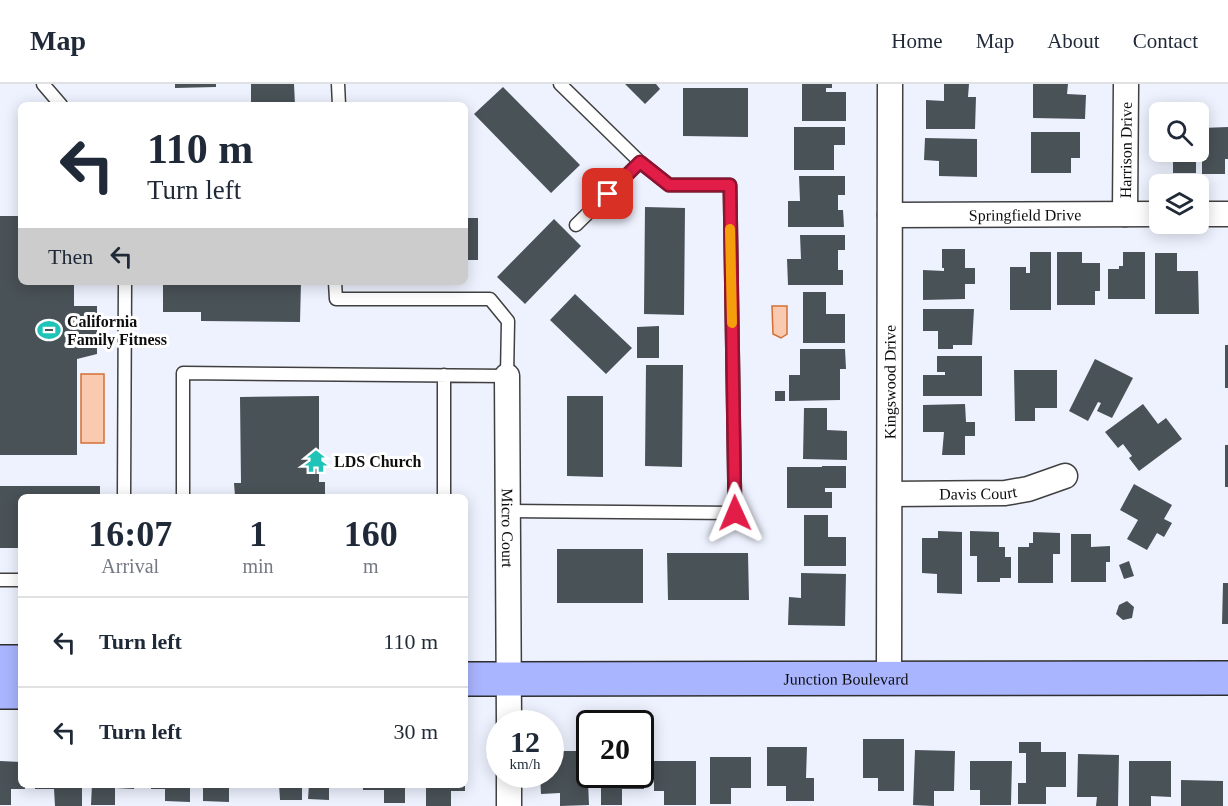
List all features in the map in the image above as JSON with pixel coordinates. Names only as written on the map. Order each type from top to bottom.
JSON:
[{"type":"main road","points":[[0,662],[18,662]]},
{"type":"main road","name":"Junction Boulevard","points":[[468,679],[1228,678]]},
{"type":"main road","points":[[0,692],[18,692]]},
{"type":"street","name":"Kingswood Drive","points":[[889,679],[890,84]]},
{"type":"street","name":"Harrison Drive","points":[[1125,84],[1125,214]]},
{"type":"street","name":"Springfield Drive","points":[[890,215],[1149,214]]},
{"type":"street","points":[[1209,214],[1228,214]]},
{"type":"street","name":"Micro Court","points":[[507,376],[509,710]]},
{"type":"street","name":"Davis Court","points":[[890,494],[1005,493],[1028,489],[1065,476]]},
{"type":"street","points":[[509,788],[509,806]]},
{"type":"lane","points":[[43,84],[58,102]]},
{"type":"lane","points":[[338,84],[339,102]]},
{"type":"lane","points":[[508,511],[735,513],[730,185],[669,185],[640,162],[560,84]]},
{"type":"lane","points":[[576,225],[640,162]]},
{"type":"lane","points":[[124,494],[125,285]]},
{"type":"lane","points":[[183,494],[183,373],[507,376],[508,321],[490,299],[336,299],[336,285]]},
{"type":"lane","points":[[444,375],[444,494]]},
{"type":"lane","points":[[0,580],[18,580]]},
{"type":"shaded area","points":[[772,306],[787,306],[787,334],[781,338],[773,334]]},
{"type":"shaded area","points":[[81,374],[104,374],[104,443],[81,443]]},
{"type":"building","points":[[175,84],[216,84],[216,87],[175,88]]},
{"type":"building","points":[[251,84],[294,84],[295,102],[251,102]]},
{"type":"building","points":[[625,84],[656,84],[660,89],[645,104]]},
{"type":"building","points":[[802,84],[832,84],[832,88],[826,88],[826,92],[846,92],[846,121],[802,121]]},
{"type":"building","points":[[944,84],[969,84],[968,97],[976,97],[975,129],[926,129],[926,100],[944,101]]},
{"type":"building","points":[[1033,84],[1068,84],[1067,94],[1086,95],[1085,119],[1033,118]]},
{"type":"building","points":[[503,87],[580,165],[551,193],[474,114]]},
{"type":"building","points":[[683,88],[748,88],[748,137],[683,136]]},
{"type":"building","points":[[794,127],[845,127],[845,145],[834,145],[834,170],[794,170]]},
{"type":"building","points":[[1228,127],[1228,159],[1225,159],[1225,174],[1202,174],[1202,162],[1209,162],[1209,128]]},
{"type":"building","points":[[1031,132],[1080,132],[1080,158],[1071,158],[1071,173],[1031,173]]},
{"type":"building","points":[[925,138],[977,139],[977,177],[939,176],[939,161],[924,160]]},
{"type":"building","points":[[1173,162],[1196,162],[1196,173],[1173,173]]},
{"type":"building","points":[[799,176],[845,176],[845,195],[838,195],[838,210],[843,210],[844,227],[788,227],[788,201],[800,201]]},
{"type":"building","points":[[645,207],[685,208],[684,315],[644,314]]},
{"type":"building","name":"California Family Fitness","points":[[0,216],[18,216],[18,285],[74,285],[74,306],[97,306],[97,354],[77,359],[77,455],[0,455]]},
{"type":"building","points":[[468,218],[478,218],[478,260],[468,260]]},
{"type":"building","points":[[554,219],[581,246],[525,304],[497,277]]},
{"type":"building","points":[[800,235],[845,235],[845,250],[838,250],[838,270],[843,270],[843,285],[788,285],[787,259],[801,259]]},
{"type":"building","points":[[942,249],[965,249],[965,268],[975,268],[975,284],[965,284],[965,299],[923,300],[923,270],[944,271]]},
{"type":"building","points":[[1030,252],[1051,252],[1051,310],[1010,310],[1010,267],[1026,267],[1026,273],[1030,273]]},
{"type":"building","points":[[1057,252],[1082,252],[1082,263],[1100,263],[1100,291],[1095,291],[1095,305],[1057,305]]},
{"type":"building","points":[[1123,252],[1145,252],[1145,299],[1108,299],[1108,269],[1119,269],[1119,266],[1123,266]]},
{"type":"building","points":[[1155,253],[1177,253],[1177,271],[1198,271],[1199,314],[1155,314]]},
{"type":"building","points":[[163,285],[301,285],[300,322],[201,321],[201,312],[163,312]]},
{"type":"building","points":[[803,292],[826,292],[826,314],[845,314],[845,343],[803,343]]},
{"type":"building","points":[[575,294],[632,348],[606,374],[550,320]]},
{"type":"building","points":[[923,309],[974,309],[972,345],[953,345],[953,349],[938,349],[938,331],[923,331]]},
{"type":"building","points":[[659,326],[659,358],[637,358],[637,327]]},
{"type":"building","points":[[1225,345],[1228,345],[1228,388],[1225,388]]},
{"type":"building","points":[[800,349],[845,349],[846,369],[840,369],[840,400],[789,401],[789,375],[800,375]]},
{"type":"building","points":[[937,356],[982,356],[982,396],[923,396],[923,375],[945,375],[945,372],[937,372]]},
{"type":"building","points":[[1095,359],[1133,378],[1112,418],[1097,411],[1101,403],[1098,402],[1088,421],[1069,411]]},
{"type":"building","points":[[646,365],[683,365],[682,467],[645,466]]},
{"type":"building","points":[[1014,370],[1057,370],[1057,408],[1035,408],[1035,421],[1015,421]]},
{"type":"building","points":[[775,391],[785,391],[785,401],[775,401]]},
{"type":"building","points":[[319,396],[319,482],[325,482],[325,494],[235,494],[234,483],[241,483],[240,397]]},
{"type":"building","points":[[567,396],[603,396],[603,477],[567,476]]},
{"type":"building","points":[[965,404],[966,422],[975,422],[975,436],[965,436],[965,455],[942,455],[944,432],[923,432],[923,405]]},
{"type":"building","points":[[1143,404],[1158,424],[1166,418],[1182,439],[1139,471],[1129,458],[1132,456],[1123,444],[1118,448],[1105,432]]},
{"type":"building","points":[[804,408],[827,408],[827,430],[847,431],[847,460],[803,459]]},
{"type":"building","points":[[1225,445],[1228,445],[1228,487],[1225,487]]},
{"type":"building","points":[[846,466],[846,488],[825,488],[825,492],[832,492],[832,508],[787,508],[787,467]]},
{"type":"building","points":[[1134,484],[1172,505],[1164,519],[1172,523],[1164,537],[1157,533],[1147,550],[1127,539],[1138,520],[1120,510]]},
{"type":"building","points":[[0,486],[100,486],[100,494],[18,494],[18,548],[0,548]]},
{"type":"building","points":[[804,515],[828,515],[828,537],[846,537],[846,566],[804,566]]},
{"type":"building","points":[[938,531],[962,532],[962,594],[937,593],[937,574],[922,573],[922,538],[938,538]]},
{"type":"building","points":[[970,531],[999,532],[999,547],[1005,547],[1005,557],[1011,557],[1011,578],[1000,578],[1000,582],[977,582],[977,556],[970,556]]},
{"type":"building","points":[[1033,532],[1060,533],[1060,554],[1053,554],[1053,583],[1018,583],[1018,547],[1029,547],[1029,543],[1033,543]]},
{"type":"building","points":[[1071,534],[1091,534],[1091,547],[1110,546],[1110,562],[1106,562],[1106,582],[1071,582]]},
{"type":"building","points":[[557,549],[643,549],[643,603],[557,603]]},
{"type":"building","points":[[667,553],[748,553],[749,600],[668,600]]},
{"type":"building","points":[[1129,561],[1134,576],[1124,579],[1119,565]]},
{"type":"building","points":[[801,573],[846,574],[845,626],[788,625],[789,597],[801,598]]},
{"type":"building","points":[[1223,583],[1228,583],[1228,624],[1222,624]]},
{"type":"building","points":[[1127,601],[1134,607],[1132,618],[1123,620],[1116,614],[1119,605]]},
{"type":"building","points":[[863,739],[904,739],[904,791],[878,791],[878,778],[863,778]]},
{"type":"building","points":[[1019,742],[1041,742],[1041,752],[1066,752],[1066,787],[1046,787],[1046,804],[1018,804],[1018,783],[1026,783],[1026,753],[1019,753]]},
{"type":"building","points":[[767,747],[807,747],[806,778],[814,778],[814,801],[786,801],[786,786],[767,786]]},
{"type":"building","points":[[915,750],[955,751],[954,791],[934,791],[934,806],[913,805]]},
{"type":"building","points":[[564,751],[576,751],[576,788],[588,788],[589,805],[560,806],[560,793],[541,794],[541,788],[564,788]]},
{"type":"building","points":[[1078,754],[1119,755],[1118,806],[1096,806],[1097,797],[1077,797]]},
{"type":"building","points":[[710,757],[751,757],[751,788],[731,788],[731,804],[710,804]]},
{"type":"building","points":[[0,761],[18,762],[18,788],[25,789],[11,789],[11,805],[0,805]]},
{"type":"building","points":[[654,761],[696,761],[696,805],[664,805],[664,791],[654,791]]},
{"type":"building","points":[[970,761],[1012,761],[1011,805],[980,805],[980,790],[970,790]]},
{"type":"building","points":[[1129,761],[1171,761],[1171,797],[1151,796],[1151,806],[1129,806]]},
{"type":"building","points":[[1181,780],[1223,781],[1223,806],[1181,806]]},
{"type":"building","points":[[82,788],[82,806],[55,806],[54,789],[35,789]]},
{"type":"building","points":[[92,788],[115,788],[115,805],[91,805]]},
{"type":"building","points":[[190,788],[190,802],[165,801],[165,789],[151,789]]},
{"type":"building","points":[[203,788],[229,788],[229,802],[203,801]]},
{"type":"building","points":[[279,788],[302,788],[302,800],[280,800]]},
{"type":"building","points":[[309,788],[329,788],[329,800],[308,799]]},
{"type":"building","points":[[363,788],[405,788],[405,803],[384,803],[384,790],[363,790]]},
{"type":"building","points":[[426,788],[465,788],[465,791],[451,791],[451,806],[426,806]]},
{"type":"building","points":[[601,788],[644,788],[622,789],[622,805],[601,805]]},
{"type":"slow traffic","points":[[730,229],[732,323]]},
{"type":"place","name":"California Family Fitness","points":[[49,330]]},
{"type":"place","name":"LDS Church","points":[[316,461]]},
{"type":"route","points":[[608,194],[640,162],[669,185],[730,185],[735,513]]}]
